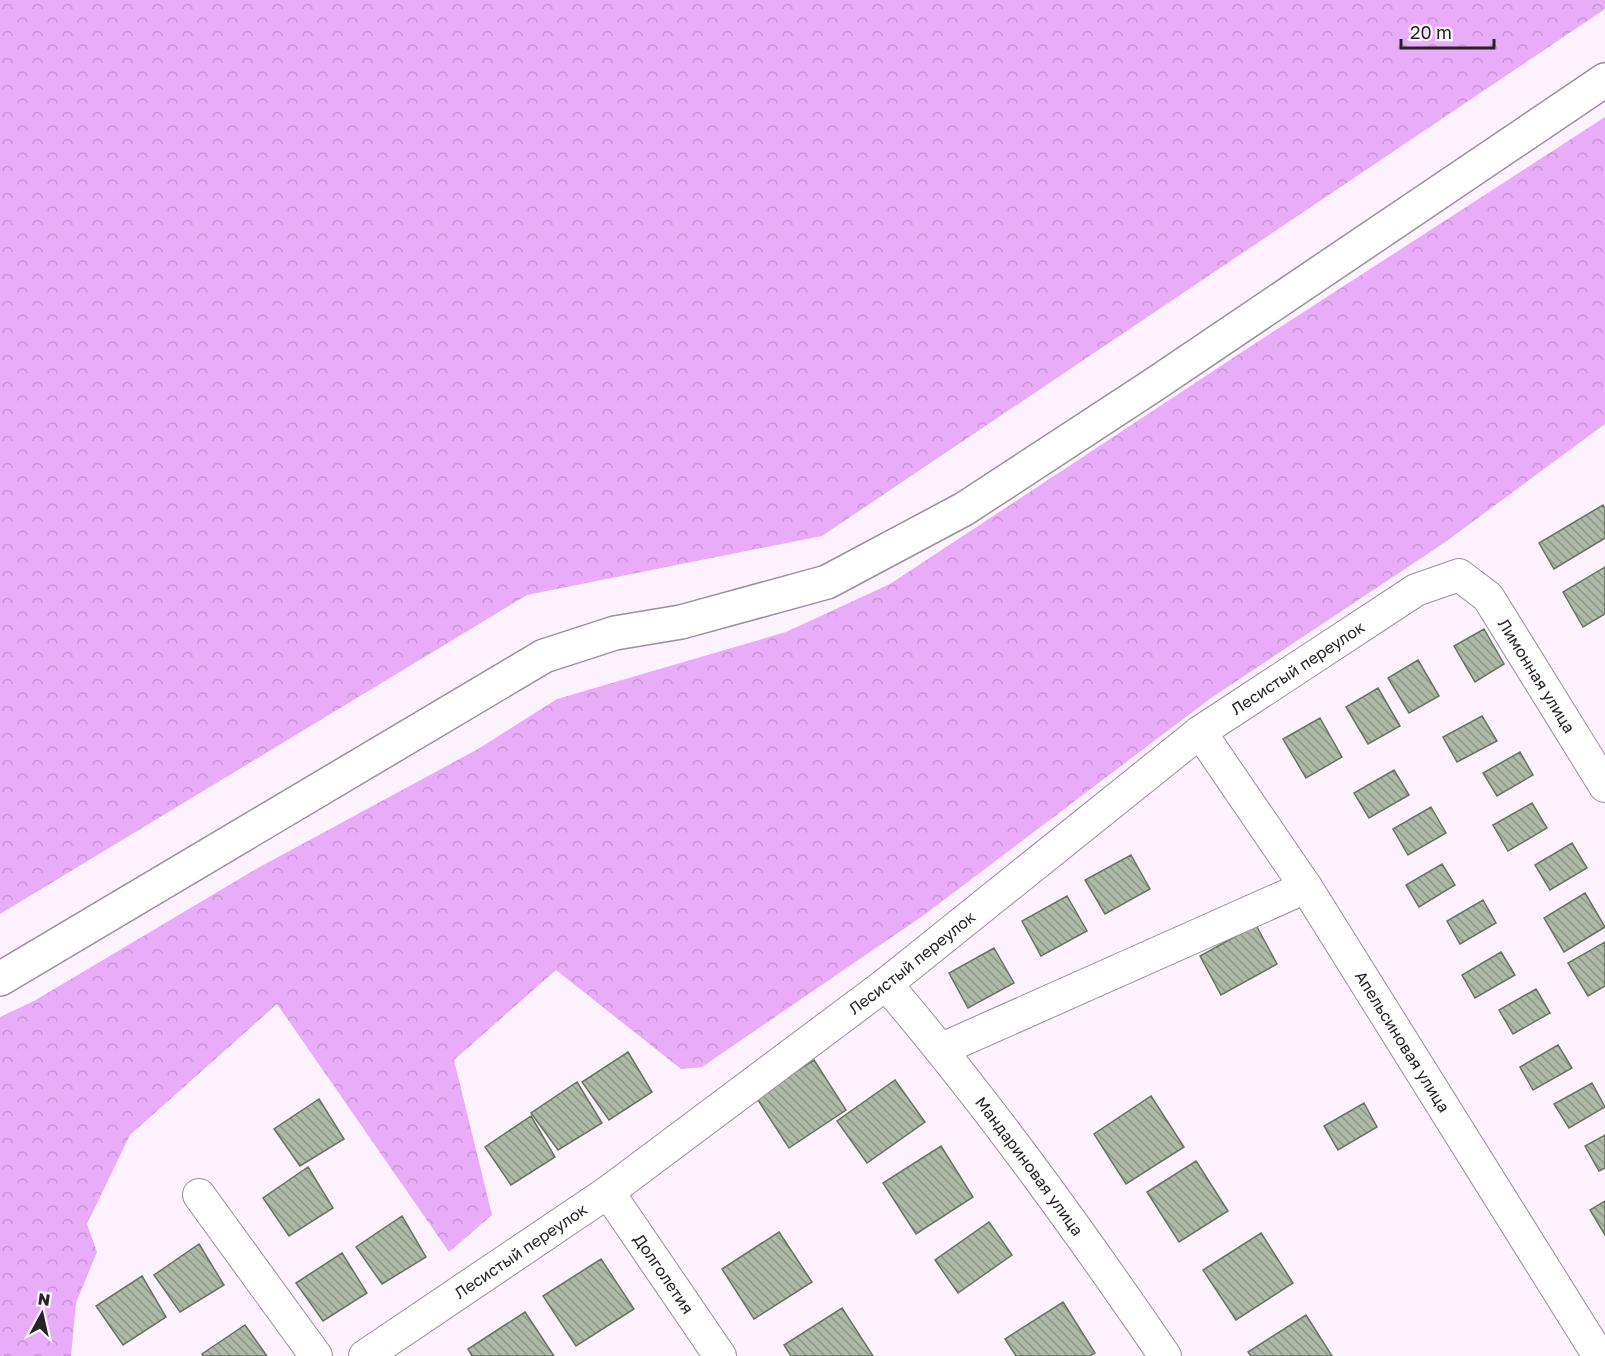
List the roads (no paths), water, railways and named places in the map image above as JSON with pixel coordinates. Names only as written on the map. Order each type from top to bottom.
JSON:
[{"type":"main road","points":[[0,979],[544,656],[615,633],[681,622],[827,582],[964,508],[1164,378],[1605,80]]},
{"type":"street","name":"Лесистый переулок","points":[[365,1356],[608,1192],[886,984],[1200,732],[1416,590],[1459,575]]},
{"type":"street","name":"Лимонная улица","points":[[1459,575],[1488,597],[1602,776]]},
{"type":"street","name":"Апельсиновая улица","points":[[1200,732],[1306,887],[1599,1356]]},
{"type":"street","points":[[942,1049],[1306,887]]},
{"type":"street","name":"Мандариновая улица","points":[[886,984],[942,1049],[1112,1279],[1165,1356]]},
{"type":"street","name":"Долголетия","points":[[608,1192],[720,1356]]},
{"type":"street","points":[[199,1196],[316,1356]]}]
